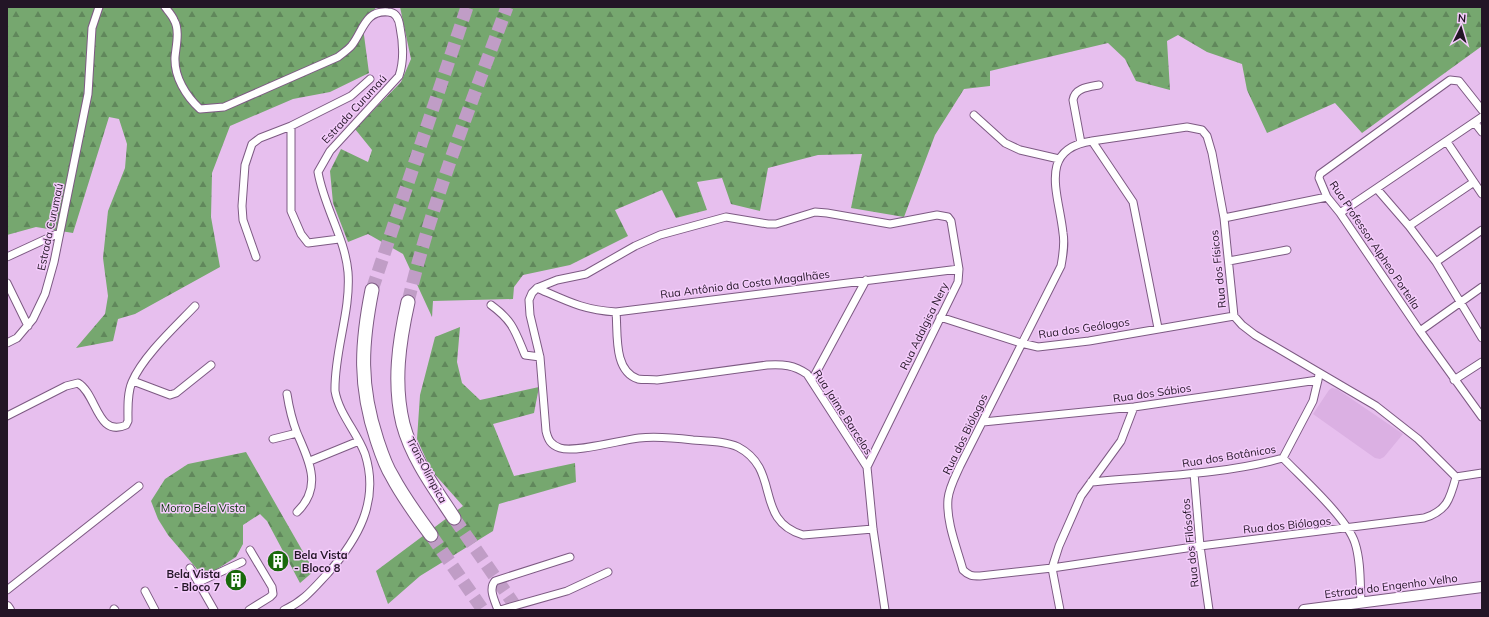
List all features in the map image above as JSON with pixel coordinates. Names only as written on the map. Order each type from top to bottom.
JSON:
[{"type":"highway","points":[[372,290],[363,352],[363,383],[370,419],[391,475],[431,534]]},
{"type":"highway","name":"TransOlímpica","points":[[408,302],[400,340],[398,363],[398,393],[404,424],[424,470],[454,518]]},
{"type":"street","name":"Estrada Curumaú","points":[[7,343],[17,338],[28,326],[45,294],[54,262],[88,94],[92,28],[97,10],[100,7]]},
{"type":"street","name":"Estrada Curumaú","points":[[165,7],[175,20],[177,38],[175,60],[181,85],[192,101],[200,109],[224,107],[338,57],[352,46],[363,24],[371,16],[378,12],[390,12],[398,19],[402,62],[399,76],[330,151],[318,172],[324,200],[346,256],[348,274],[343,332],[335,391],[339,406],[359,441],[368,469],[369,491],[365,515],[359,532],[347,551],[308,595],[295,605],[284,610]]},
{"type":"street","points":[[256,257],[244,220],[242,206],[242,191],[248,151],[252,144],[260,138],[291,126],[351,96],[370,79]]},
{"type":"street","name":"Rua Professor Alpheo Portella","points":[[1482,110],[1459,81],[1450,80],[1320,174],[1319,181],[1327,197],[1340,213],[1454,380],[1482,417]]},
{"type":"street","points":[[1081,143],[1073,100],[1074,95],[1078,90],[1099,84]]},
{"type":"street","points":[[974,115],[1005,143],[1020,150],[1059,159],[1065,150],[1081,143],[1092,141],[1132,202],[1158,328]]},
{"type":"street","points":[[1340,213],[1482,117]]},
{"type":"street","points":[[1475,123],[1482,132]]},
{"type":"street","points":[[291,126],[291,211],[301,234],[308,243],[339,239]]},
{"type":"street","name":"Rua dos Físicos","points":[[1092,141],[1187,127],[1202,130],[1207,136],[1212,153],[1224,218],[1234,316],[1242,325],[1255,335],[1318,376],[1346,387],[1376,406],[1418,439],[1456,477]]},
{"type":"street","points":[[1447,142],[1482,194]]},
{"type":"street","name":"Rua dos Biólogos","points":[[1059,159],[1056,168],[1055,182],[1064,234],[1064,252],[1061,266],[960,466],[948,500],[950,518],[963,570],[971,576],[980,576],[1052,568],[1200,546],[1348,529],[1424,518],[1435,515],[1448,501],[1456,477]]},
{"type":"street","points":[[1409,226],[1474,182]]},
{"type":"street","points":[[1377,189],[1409,226],[1436,262],[1482,338]]},
{"type":"street","points":[[1224,218],[1327,197]]},
{"type":"street","name":"Rua Adalgisa Nery","points":[[537,288],[557,280],[586,274],[635,246],[660,235],[716,219],[735,218],[776,224],[815,212],[890,224],[937,215],[948,217],[951,221],[959,269],[955,289],[867,467]]},
{"type":"street","points":[[1436,262],[1482,230]]},
{"type":"street","points":[[7,257],[59,233]]},
{"type":"street","points":[[1229,261],[1287,250]]},
{"type":"street","name":"Rua Antônio da Costa Magalhães","points":[[537,288],[580,307],[597,311],[616,312],[959,269]]},
{"type":"street","points":[[812,380],[866,280]]},
{"type":"street","points":[[7,283],[28,326]]},
{"type":"street","points":[[1420,331],[1482,287]]},
{"type":"street","points":[[537,288],[532,293],[529,300],[530,315],[540,357],[546,431],[548,440],[554,446],[570,450],[640,438],[675,437],[722,443],[738,447],[756,462],[766,483],[774,514],[792,532],[803,535],[873,529]]},
{"type":"street","points":[[491,305],[505,316],[512,325],[525,355],[540,357]]},
{"type":"street","points":[[7,416],[66,386],[78,383],[86,391],[97,412],[107,425],[113,428],[120,428],[126,425],[128,421],[129,392],[133,381],[150,354],[195,306]]},
{"type":"street","name":"Rua Jaime Barcelos","points":[[616,312],[621,363],[625,370],[639,379],[657,380],[767,365],[786,364],[798,368],[812,380],[867,467],[873,529],[885,610]]},
{"type":"street","name":"Rua dos Geólogos","points":[[940,317],[1038,347],[1089,341],[1234,316]]},
{"type":"street","points":[[1454,380],[1482,362]]},
{"type":"street","points":[[133,381],[170,395],[176,393],[211,365]]},
{"type":"street","name":"Rua dos Sábios","points":[[983,422],[1134,408],[1318,376]]},
{"type":"street","name":"Rua dos Botânicos","points":[[1091,482],[1194,473],[1268,463],[1284,458],[1313,401],[1318,376]]},
{"type":"street","points":[[288,394],[290,414],[310,461],[311,494],[306,503],[297,512]]},
{"type":"street","points":[[1060,610],[1052,568],[1059,546],[1078,502],[1121,441],[1134,408]]},
{"type":"street","points":[[273,439],[297,433]]},
{"type":"street","points":[[310,461],[359,441]]},
{"type":"street","points":[[1284,458],[1348,529],[1355,544],[1362,602]]},
{"type":"street","points":[[1456,477],[1482,472]]},
{"type":"street","name":"Rua dos Filósofos","points":[[1194,473],[1200,546],[1209,610]]},
{"type":"street","points":[[7,590],[139,486]]},
{"type":"street","points":[[249,610],[273,594],[272,587],[250,550]]},
{"type":"street","points":[[570,557],[495,581],[491,584],[491,589],[499,610],[567,591],[608,572]]},
{"type":"street","points":[[198,582],[242,562]]},
{"type":"street","points":[[190,568],[214,610]]},
{"type":"street","name":"Estrada do Engenho Velho","points":[[1304,610],[1482,587]]},
{"type":"street","points":[[145,591],[155,610]]},
{"type":"shaded area","points":[[1332,388],[1337,389],[1403,434],[1384,457],[1380,459],[1375,458],[1313,414],[1329,390]]},
{"type":"green space","points":[[7,7],[377,7],[362,20],[369,73],[330,92],[293,99],[230,126],[212,173],[211,217],[220,267],[135,314],[118,319],[113,341],[76,348],[105,314],[108,296],[103,258],[108,211],[125,168],[127,144],[119,119],[109,117],[73,233],[36,227],[7,235]]},
{"type":"green space","points":[[400,7],[1482,7],[1482,46],[1362,133],[1335,103],[1267,133],[1247,90],[1242,64],[1207,52],[1178,35],[1167,41],[1170,90],[1136,81],[1125,59],[1108,43],[990,71],[990,86],[964,89],[935,135],[904,217],[851,208],[862,154],[818,155],[768,168],[760,211],[731,204],[722,178],[697,182],[707,210],[676,218],[662,190],[615,210],[628,236],[570,265],[523,275],[514,287],[513,299],[433,301],[432,317],[403,254],[368,234],[348,242],[333,203],[330,171],[341,149],[368,162],[372,150],[355,129],[401,82],[411,59]]},
{"type":"green space","points":[[460,327],[457,362],[462,383],[480,400],[539,387],[534,413],[493,424],[514,476],[575,463],[576,482],[499,504],[493,531],[420,576],[388,604],[376,571],[463,506],[431,470],[417,439],[420,395],[435,337]]},
{"type":"green space","name":"Morro Bela Vista","points":[[246,452],[314,571],[300,583],[267,521],[260,514],[243,525],[243,544],[236,557],[211,573],[197,569],[168,535],[158,519],[151,501],[165,479],[188,464]]},
{"type":"tunnel","points":[[372,290],[467,7]]},
{"type":"tunnel","points":[[408,302],[440,190],[507,7]]},
{"type":"tunnel","points":[[454,518],[518,610]]},
{"type":"tunnel","points":[[431,535],[483,610]]},
{"type":"place","name":"Bela Vista - Bloco 8","points":[[278,561]]},
{"type":"place","name":"Bela Vista - Bloco 7","points":[[236,580]]}]
